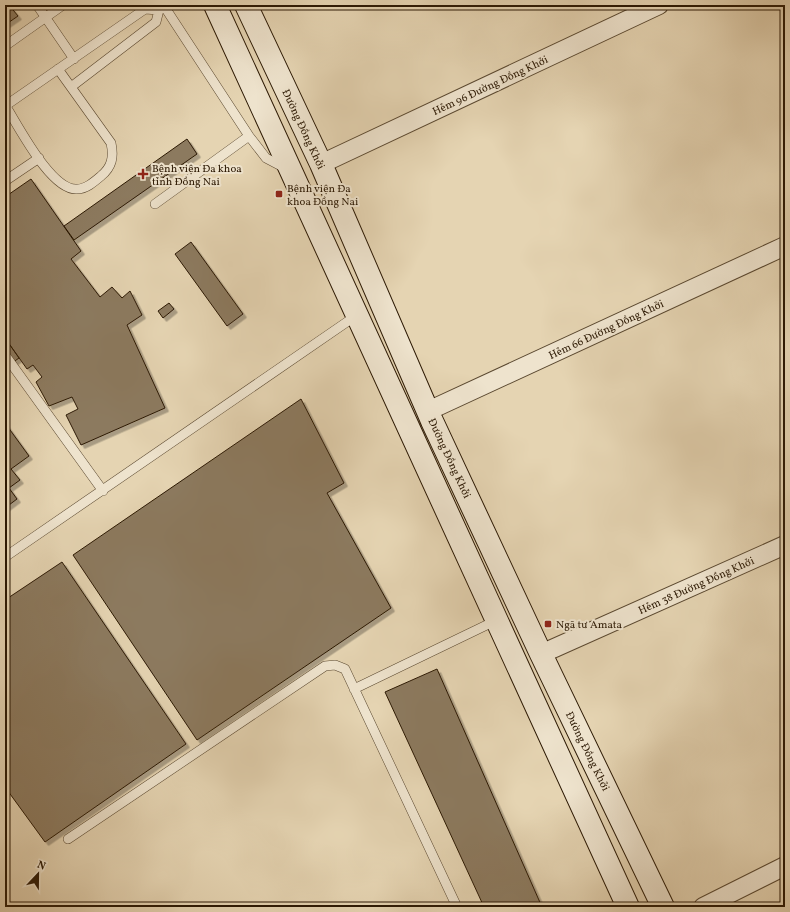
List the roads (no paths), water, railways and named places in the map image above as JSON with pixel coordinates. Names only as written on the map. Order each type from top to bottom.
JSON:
[{"type":"main road","points":[[214,5],[498,620],[628,907]]},
{"type":"main road","name":"Đường Đồng Khởi","points":[[246,5],[321,164],[428,411],[541,654],[663,907]]},
{"type":"main road","points":[[404,419],[428,411]]},
{"type":"street","name":"Hẻm 96 Đường Đồng Khởi","points":[[321,164],[659,5]]},
{"type":"street","name":"Hẻm 66 Đường Đồng Khởi","points":[[428,411],[785,246]]},
{"type":"street","name":"Hẻm 38 Đường Đồng Khởi","points":[[541,654],[785,545]]},
{"type":"street","points":[[703,907],[785,866]]},
{"type":"lane","points":[[37,5],[74,59]]},
{"type":"lane","points":[[5,46],[63,5]]},
{"type":"lane","points":[[163,7],[249,136],[266,158],[290,171]]},
{"type":"lane","points":[[58,69],[111,144],[112,164],[101,176],[84,188],[76,190],[69,189],[62,185],[39,158],[5,106],[58,69],[74,59],[145,9],[163,7]]},
{"type":"lane","points":[[71,88],[156,22],[163,7]]},
{"type":"lane","points":[[155,204],[249,136]]},
{"type":"lane","points":[[5,181],[39,158]]},
{"type":"lane","points":[[5,558],[357,315]]},
{"type":"lane","points":[[5,355],[103,491]]},
{"type":"lane","points":[[354,689],[498,620]]},
{"type":"lane","points":[[68,839],[325,666],[335,665],[345,669],[457,907]]},
{"type":"place","name":"Bệnh viện Đa khoa tỉnh Đồng Nai","points":[[143,174]]},
{"type":"place","name":"Bệnh viện Đa khoa Đồng Nai","points":[[279,194]]},
{"type":"place","name":"Ngã tư Amata","points":[[548,624]]}]
